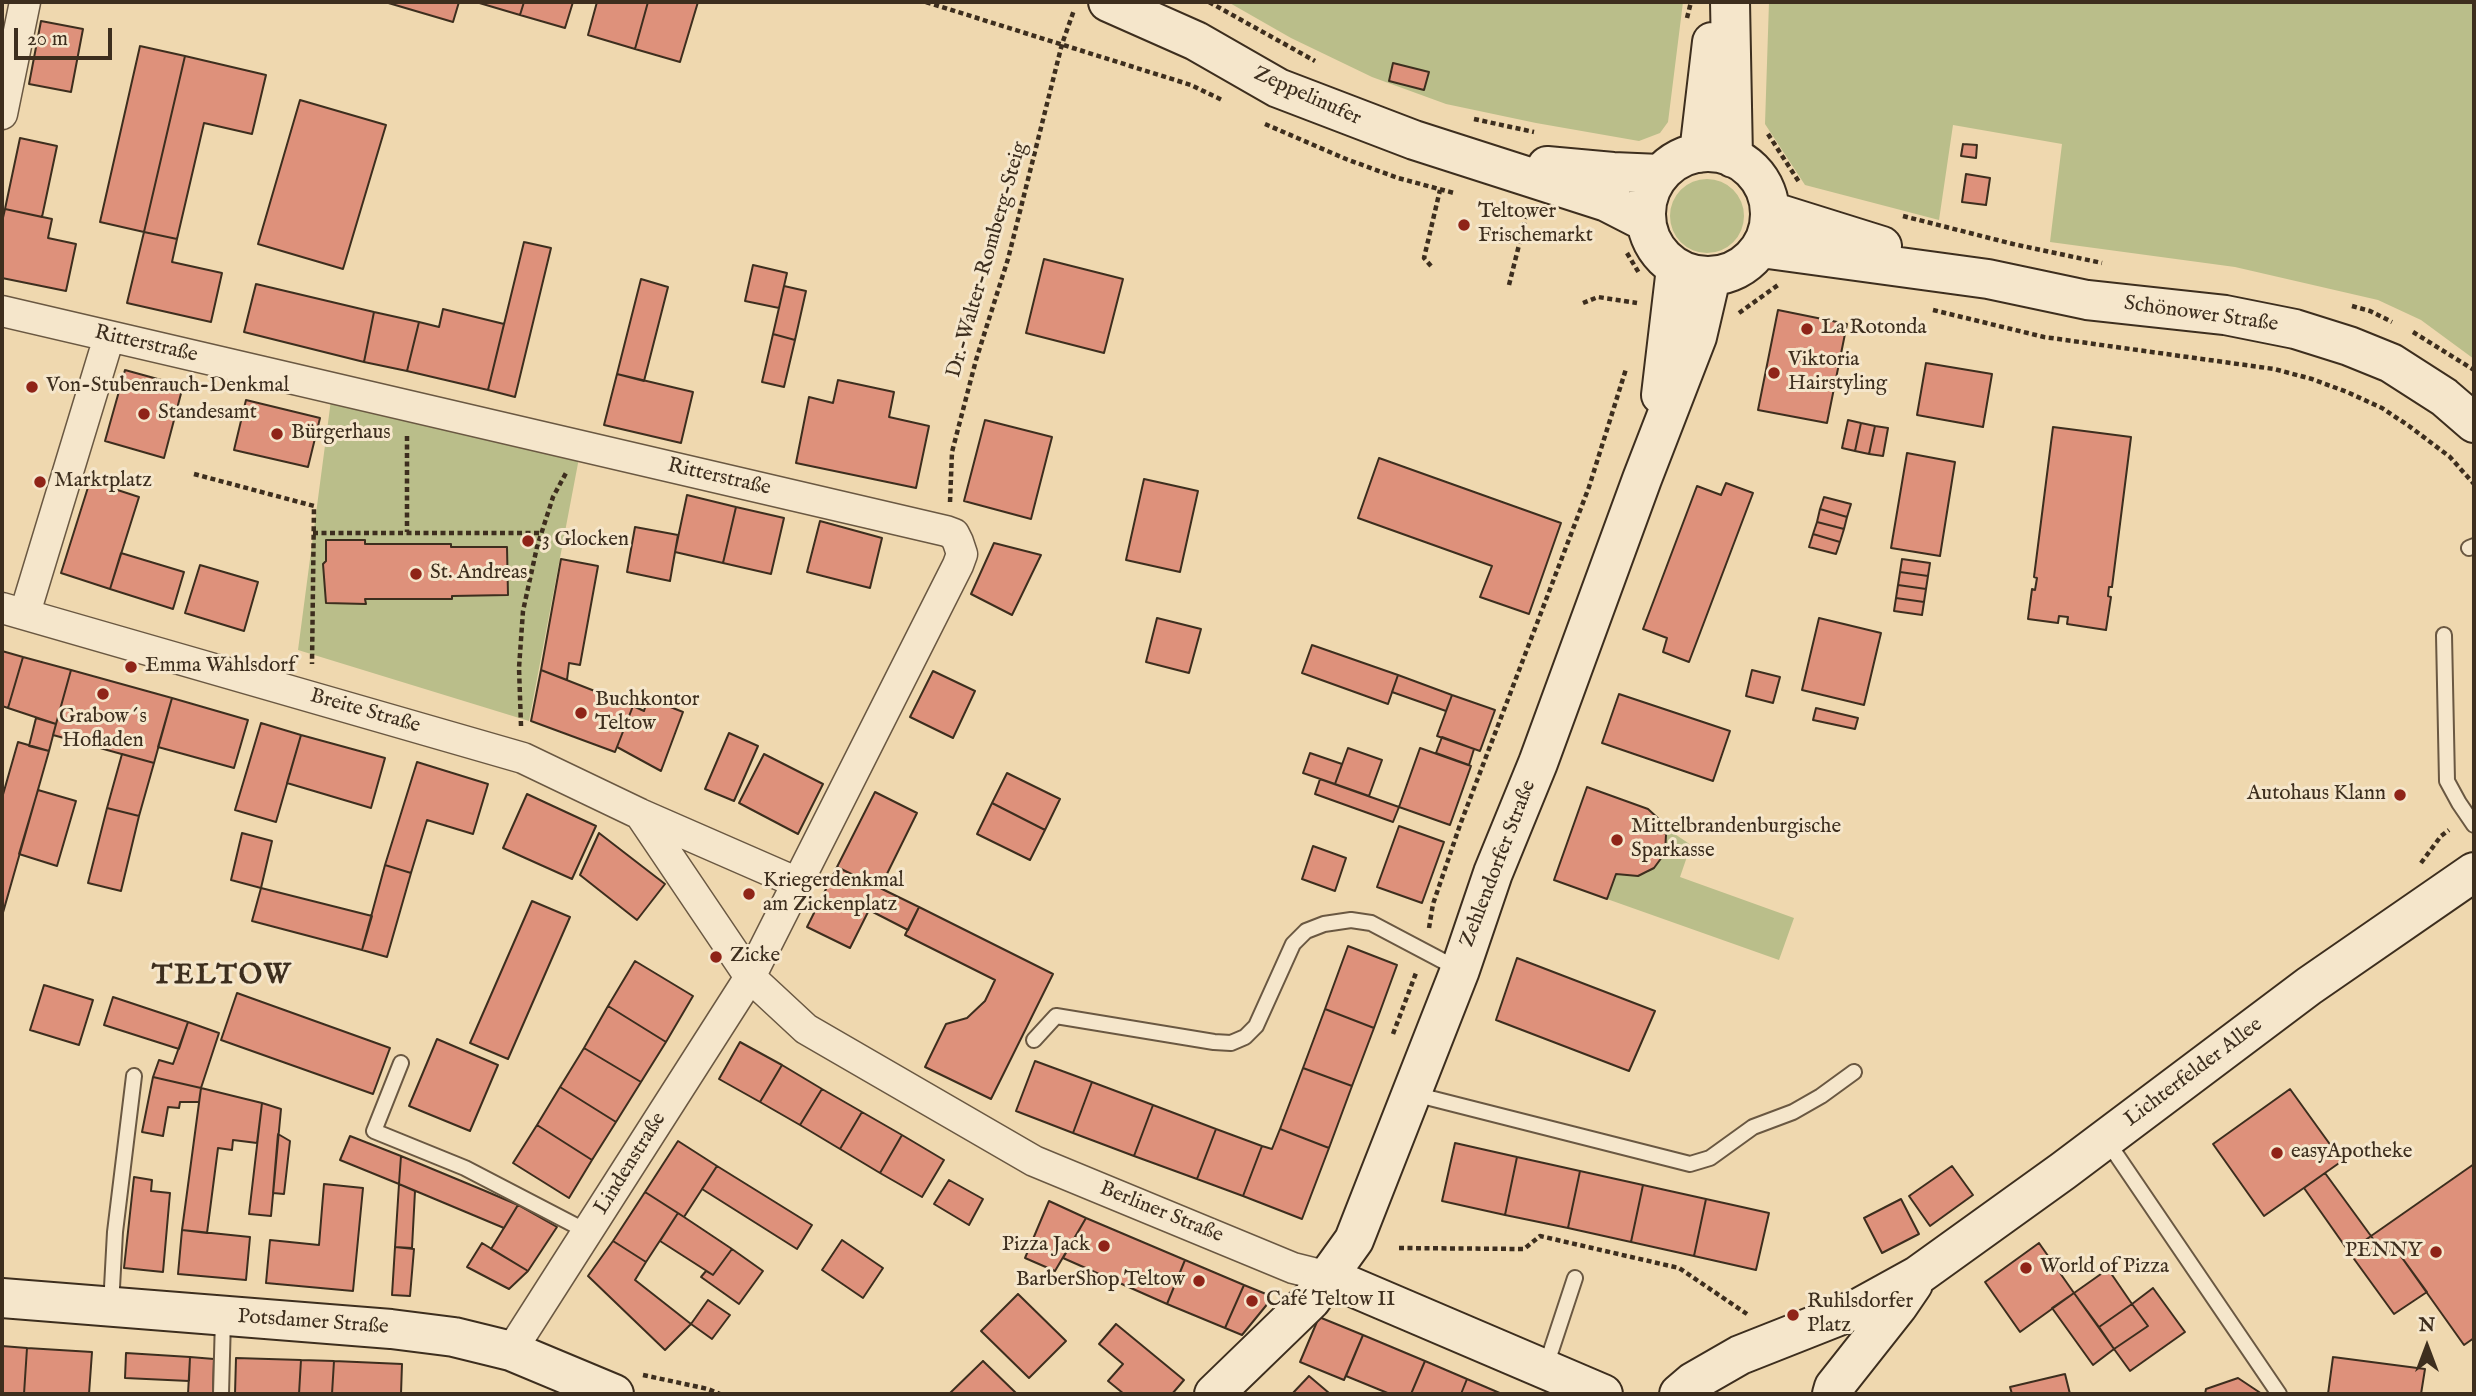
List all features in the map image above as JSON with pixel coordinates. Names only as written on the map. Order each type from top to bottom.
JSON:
[{"type":"street","points":[[2,114],[24,2]]},
{"type":"street","name":"Zeppelinufer","points":[[1108,2],[1196,41],[1278,88],[1413,140],[1606,202],[1646,222]]},
{"type":"street","points":[[1716,155],[1717,2]]},
{"type":"street","points":[[1716,155],[1730,2]]},
{"type":"street","points":[[1716,155],[1748,166],[1759,179],[1767,194],[1770,211],[1766,236],[1761,248],[1748,263],[1730,272],[1693,272],[1661,256],[1651,240],[1646,222],[1646,205],[1651,188],[1660,174],[1685,157],[1716,155]]},
{"type":"street","name":"Zeppelinufer","points":[[1475,159],[1660,174]]},
{"type":"street","name":"Schönower Straße","points":[[1770,211],[1988,279]]},
{"type":"street","name":"Schönower Straße","points":[[1761,248],[1988,279],[2087,299],[2225,315],[2295,329],[2349,345],[2391,363],[2444,397],[2474,423]]},
{"type":"street","name":"Zehlendorfer Straße","points":[[1214,1394],[1311,1300],[1354,1240],[1460,970],[1493,873],[1580,651],[1655,444],[1693,272]]},
{"type":"street","name":"Ritterstraße","points":[[2,311],[946,531]]},
{"type":"street","points":[[13,610],[109,337]]},
{"type":"street","points":[[640,814],[750,977],[958,565],[962,554],[958,542],[954,534],[946,531]]},
{"type":"street","name":"Breite Straße","points":[[13,610],[523,758],[640,814],[798,883]]},
{"type":"street","name":"Lichterfelder Allee","points":[[1917,1276],[2106,1140],[2309,986],[2474,873]]},
{"type":"street","name":"Lindenstraße","points":[[511,1351],[750,977]]},
{"type":"street","name":"Berliner Straße","points":[[750,977],[806,1029],[1034,1161],[1293,1268],[1329,1277],[1603,1394]]},
{"type":"street","points":[[1679,1394],[1693,1382],[1740,1355],[1859,1308],[1917,1276]]},
{"type":"street","points":[[1832,1394],[1834,1387],[1898,1306],[1917,1276]]},
{"type":"street","name":"Potsdamer Straße","points":[[2,1298],[391,1329],[454,1337],[511,1351],[614,1394]]},
{"type":"lane","points":[[2444,635],[2447,781],[2472,822]]},
{"type":"lane","points":[[1034,1041],[1056,1016],[1231,1043],[1245,1037],[1256,1026],[1293,944],[1306,931],[1324,924],[1351,920],[1371,922],[1460,970]]},
{"type":"lane","points":[[401,1063],[374,1131],[465,1168],[588,1231]]},
{"type":"lane","points":[[1413,1094],[1690,1164],[1710,1158],[1753,1127],[1793,1112],[1854,1072]]},
{"type":"lane","points":[[111,1307],[116,1231],[134,1076]]},
{"type":"lane","points":[[2106,1140],[2279,1394]]},
{"type":"lane","points":[[1544,1370],[1575,1278]]},
{"type":"lane","points":[[222,1394],[223,1317]]},
{"type":"path","name":"Dr.-Walter-Romberg-Steig","points":[[946,531],[952,452],[976,360],[1008,260],[1062,44],[1076,2]]},
{"type":"path","points":[[1209,2],[1280,44],[1317,62]]},
{"type":"path","points":[[1465,117],[1542,134]]},
{"type":"path","points":[[1763,126],[1801,185]]},
{"type":"path","points":[[1431,266],[1424,258],[1440,190]]},
{"type":"path","points":[[1509,285],[1527,212]]},
{"type":"path","points":[[1730,320],[1779,284]]},
{"type":"path","points":[[1583,303],[1598,297],[1644,304]]},
{"type":"path","points":[[1923,308],[2043,337],[2274,369],[2312,379],[2347,391],[2382,408],[2450,457],[2474,484]]},
{"type":"path","points":[[1392,1038],[1424,950],[1433,904],[1460,825],[1589,487],[1628,363]]},
{"type":"path","points":[[407,407],[407,532]]},
{"type":"path","points":[[523,758],[519,668],[523,611],[541,533],[553,496],[580,447]]},
{"type":"path","points":[[194,474],[314,506],[311,697]]},
{"type":"path","points":[[313,533],[541,533]]},
{"type":"path","points":[[2418,867],[2441,836],[2472,822]]},
{"type":"path","points":[[1399,1248],[1524,1250],[1540,1236],[1679,1268],[1756,1320]]},
{"type":"green space","points":[[1228,2],[1683,2],[1668,122],[1660,133],[1639,141],[1446,104],[1372,77],[1291,38]]},
{"type":"green space","points":[[1769,2],[2474,2],[2474,359],[2421,320],[2378,300],[2235,267],[2050,242],[2062,144],[1953,125],[1939,220],[1805,185],[1765,124]]},
{"type":"green space","points":[[1707,179],[1728,185],[1738,195],[1744,216],[1738,237],[1728,247],[1707,253],[1686,247],[1676,237],[1670,216],[1676,195],[1686,185]]},
{"type":"green space","points":[[331,400],[579,458],[529,721],[298,650]]},
{"type":"green space","points":[[1663,826],[1691,845],[1680,877],[1794,918],[1779,960],[1607,899],[1616,874],[1638,876],[1647,873],[1662,859],[1666,845]]},
{"type":"building","points":[[385,2],[459,2],[453,22]]},
{"type":"building","points":[[476,2],[524,2],[520,15]]},
{"type":"building","points":[[524,2],[573,2],[565,28],[520,15]]},
{"type":"building","points":[[597,2],[648,2],[635,49],[588,35]]},
{"type":"building","points":[[648,2],[698,2],[680,62],[635,49]]},
{"type":"building","points":[[41,21],[83,29],[71,92],[29,84]]},
{"type":"building","points":[[140,46],[185,56],[144,232],[100,222]]},
{"type":"building","points":[[185,56],[266,75],[252,134],[204,123],[177,239],[144,232]]},
{"type":"building","points":[[1393,63],[1429,72],[1424,90],[1389,81]]},
{"type":"building","points":[[300,100],[386,125],[343,269],[258,244]]},
{"type":"building","points":[[20,138],[57,146],[42,217],[5,209]]},
{"type":"building","points":[[1963,144],[1977,145],[1976,158],[1961,156]]},
{"type":"building","points":[[1966,174],[1990,178],[1986,205],[1962,202]]},
{"type":"building","points":[[5,209],[52,219],[48,238],[76,244],[66,291],[2,278],[2,222]]},
{"type":"building","points":[[144,232],[177,239],[172,262],[222,273],[211,322],[127,303]]},
{"type":"building","points":[[524,242],[551,248],[515,397],[488,390]]},
{"type":"building","points":[[1044,259],[1123,279],[1104,353],[1026,333]]},
{"type":"building","points":[[753,265],[787,273],[779,308],[745,301]]},
{"type":"building","points":[[641,279],[668,287],[644,381],[617,374]]},
{"type":"building","points":[[256,284],[374,312],[364,362],[244,332]]},
{"type":"building","points":[[784,286],[806,291],[795,340],[773,334]]},
{"type":"building","points":[[443,309],[504,324],[488,390],[407,371],[419,322],[439,327]]},
{"type":"building","points":[[1778,310],[1847,324],[1827,423],[1758,410]]},
{"type":"building","points":[[374,312],[419,322],[407,371],[364,362]]},
{"type":"building","points":[[773,334],[795,340],[784,387],[762,382]]},
{"type":"building","points":[[1926,363],[1992,374],[1983,427],[1917,415]]},
{"type":"building","name":"Standesamt","points":[[125,370],[183,386],[164,458],[105,441]]},
{"type":"building","points":[[617,374],[693,392],[681,443],[604,425]]},
{"type":"building","points":[[838,380],[894,392],[889,417],[929,426],[916,488],[796,463],[809,397],[833,403]]},
{"type":"building","name":"Bürgerhaus","points":[[246,400],[320,418],[308,467],[234,450]]},
{"type":"building","points":[[985,420],[1052,437],[1031,519],[964,501]]},
{"type":"building","points":[[1848,420],[1861,423],[1855,451],[1842,448]]},
{"type":"building","points":[[1861,423],[1875,426],[1869,454],[1855,451]]},
{"type":"building","points":[[1875,426],[1888,428],[1883,456],[1869,454]]},
{"type":"building","points":[[2053,427],[2131,437],[2112,587],[2109,587],[2108,596],[2111,597],[2106,630],[2067,624],[2068,617],[2059,616],[2058,623],[2028,619],[2032,589],[2035,590],[2037,578],[2034,577]]},
{"type":"building","points":[[1907,453],[1955,462],[1940,556],[1891,548]]},
{"type":"building","points":[[1379,458],[1561,523],[1529,614],[1480,597],[1492,566],[1358,518]]},
{"type":"building","points":[[1144,479],[1198,491],[1180,572],[1126,560]]},
{"type":"building","points":[[90,481],[139,497],[110,589],[61,573]]},
{"type":"building","points":[[1726,483],[1753,493],[1689,662],[1663,652],[1667,638],[1643,629],[1697,486],[1721,495]]},
{"type":"building","points":[[687,495],[736,507],[723,563],[675,552]]},
{"type":"building","points":[[1824,497],[1851,504],[1847,517],[1820,509]]},
{"type":"building","points":[[736,507],[784,518],[771,574],[723,563]]},
{"type":"building","points":[[1820,509],[1847,517],[1844,529],[1817,522]]},
{"type":"building","points":[[820,521],[882,538],[870,588],[807,572]]},
{"type":"building","points":[[1817,522],[1844,529],[1840,542],[1813,534]]},
{"type":"building","points":[[635,527],[678,535],[670,581],[627,572]]},
{"type":"building","points":[[1813,534],[1840,542],[1836,554],[1809,547]]},
{"type":"building","name":"St. Andreas","points":[[326,540],[365,540],[365,544],[507,547],[508,595],[452,596],[452,599],[365,599],[366,604],[326,603],[323,564],[326,561]]},
{"type":"building","points":[[994,543],[1041,555],[1012,615],[971,594]]},
{"type":"building","points":[[121,553],[184,572],[173,609],[110,589]]},
{"type":"building","points":[[561,559],[598,566],[580,665],[569,663],[567,680],[541,670]]},
{"type":"building","points":[[1902,559],[1930,563],[1928,576],[1900,572]]},
{"type":"building","points":[[200,565],[258,582],[244,631],[185,613]]},
{"type":"building","points":[[1900,572],[1928,576],[1926,589],[1898,585]]},
{"type":"building","points":[[1898,585],[1926,589],[1924,602],[1896,598]]},
{"type":"building","points":[[1896,598],[1924,602],[1922,615],[1894,611]]},
{"type":"building","points":[[1157,618],[1201,629],[1189,673],[1146,662]]},
{"type":"building","points":[[1819,618],[1881,633],[1864,705],[1802,690]]},
{"type":"building","points":[[1312,645],[1398,675],[1388,704],[1302,673]]},
{"type":"building","points":[[2,651],[23,657],[8,708],[2,706]]},
{"type":"building","points":[[23,657],[71,670],[56,724],[8,708]]},
{"type":"building","points":[[71,670],[172,698],[154,763],[53,735]]},
{"type":"building","name":"Buchkontor Teltow","points":[[541,670],[633,706],[615,752],[531,721]]},
{"type":"building","points":[[1752,670],[1780,677],[1773,703],[1746,696]]},
{"type":"building","points":[[933,671],[975,691],[953,738],[910,717]]},
{"type":"building","points":[[1398,675],[1452,695],[1446,711],[1392,692]]},
{"type":"building","points":[[1619,694],[1730,731],[1713,781],[1602,743]]},
{"type":"building","points":[[1452,695],[1495,710],[1480,751],[1437,736]]},
{"type":"building","points":[[172,698],[248,720],[234,768],[158,747]]},
{"type":"building","points":[[648,698],[683,712],[661,771],[617,747],[633,706],[644,711]]},
{"type":"building","points":[[1816,708],[1858,718],[1855,729],[1813,720]]},
{"type":"building","points":[[36,718],[56,724],[49,751],[29,746]]},
{"type":"building","points":[[261,723],[301,735],[276,822],[235,810]]},
{"type":"building","points":[[729,733],[758,746],[734,801],[705,789]]},
{"type":"building","points":[[301,735],[385,758],[371,808],[287,783]]},
{"type":"building","points":[[1442,737],[1474,749],[1469,765],[1436,753]]},
{"type":"building","points":[[18,742],[49,751],[2,916],[2,798]]},
{"type":"building","points":[[1348,748],[1382,760],[1369,796],[1335,784]]},
{"type":"building","points":[[1420,748],[1471,766],[1450,825],[1399,807]]},
{"type":"building","points":[[1310,753],[1342,764],[1335,784],[1303,773]]},
{"type":"building","points":[[122,754],[154,763],[139,816],[107,808]]},
{"type":"building","points":[[764,754],[823,784],[798,834],[739,803]]},
{"type":"building","points":[[417,762],[488,784],[473,834],[427,820],[411,873],[385,865]]},
{"type":"building","points":[[1007,773],[1060,799],[1045,830],[992,803]]},
{"type":"building","points":[[1320,779],[1399,807],[1393,822],[1315,794]]},
{"type":"building","name":"Mittelbrandenburgische Sparkasse","points":[[1587,787],[1648,809],[1660,820],[1666,835],[1665,853],[1654,868],[1638,876],[1616,874],[1607,899],[1554,880]]},
{"type":"building","points":[[38,790],[76,801],[57,866],[19,854]]},
{"type":"building","points":[[875,792],[917,813],[880,888],[837,867]]},
{"type":"building","points":[[527,794],[596,826],[572,879],[503,848]]},
{"type":"building","points":[[992,803],[1045,830],[1030,860],[977,834]]},
{"type":"building","points":[[107,808],[139,816],[121,891],[88,883]]},
{"type":"building","points":[[1399,826],[1444,842],[1422,903],[1377,887]]},
{"type":"building","points":[[242,833],[272,841],[261,888],[231,880]]},
{"type":"building","points":[[599,833],[665,884],[637,920],[580,875]]},
{"type":"building","points":[[1313,846],[1346,858],[1335,891],[1302,879]]},
{"type":"building","points":[[385,865],[411,873],[387,957],[362,950]]},
{"type":"building","points":[[837,867],[919,907],[908,930],[869,910],[850,948],[807,927]]},
{"type":"building","points":[[261,888],[372,916],[362,950],[252,921]]},
{"type":"building","points":[[532,901],[570,917],[508,1059],[470,1043]]},
{"type":"building","points":[[919,907],[1053,974],[991,1099],[925,1067],[946,1024],[967,1018],[985,1001],[995,980],[905,935]]},
{"type":"building","points":[[1348,946],[1397,965],[1374,1028],[1325,1009]]},
{"type":"building","points":[[1517,958],[1655,1011],[1629,1071],[1496,1020]]},
{"type":"building","points":[[635,961],[693,996],[666,1042],[608,1006]]},
{"type":"building","points":[[44,985],[93,1000],[79,1045],[30,1030]]},
{"type":"building","points":[[237,993],[390,1048],[373,1094],[221,1040]]},
{"type":"building","points":[[113,997],[188,1022],[179,1049],[104,1025]]},
{"type":"building","points":[[608,1006],[666,1042],[641,1082],[584,1048]]},
{"type":"building","points":[[1325,1009],[1374,1028],[1352,1086],[1303,1068]]},
{"type":"building","points":[[188,1022],[219,1033],[201,1088],[153,1077],[159,1060],[173,1064]]},
{"type":"building","points":[[437,1039],[498,1065],[470,1131],[409,1106]]},
{"type":"building","points":[[740,1042],[782,1065],[760,1102],[719,1079]]},
{"type":"building","points":[[584,1048],[641,1082],[616,1122],[560,1087]]},
{"type":"building","points":[[1035,1061],[1092,1082],[1073,1133],[1016,1111]]},
{"type":"building","points":[[782,1065],[822,1089],[800,1125],[760,1102]]},
{"type":"building","points":[[1303,1068],[1352,1086],[1329,1148],[1280,1129]]},
{"type":"building","points":[[153,1077],[201,1088],[199,1102],[180,1102],[179,1108],[168,1107],[163,1136],[142,1132]]},
{"type":"building","points":[[1092,1082],[1153,1105],[1134,1156],[1073,1133]]},
{"type":"building","points":[[560,1087],[616,1122],[592,1160],[537,1125]]},
{"type":"building","points":[[201,1088],[262,1103],[257,1143],[233,1140],[232,1150],[218,1148],[207,1233],[182,1230]]},
{"type":"building","points":[[822,1089],[862,1112],[840,1149],[800,1125]]},
{"type":"building","name":"easyApotheke","points":[[2290,1089],[2342,1161],[2264,1216],[2213,1144]]},
{"type":"building","points":[[262,1103],[281,1109],[271,1216],[249,1214]]},
{"type":"building","points":[[1153,1105],[1216,1129],[1197,1179],[1134,1156]]},
{"type":"building","points":[[862,1112],[902,1135],[880,1173],[840,1149]]},
{"type":"building","points":[[537,1125],[592,1160],[569,1198],[513,1163]]},
{"type":"building","points":[[1216,1129],[1262,1146],[1243,1196],[1197,1179]]},
{"type":"building","points":[[1280,1129],[1329,1148],[1302,1219],[1243,1196],[1262,1146],[1272,1149]]},
{"type":"building","points":[[278,1134],[290,1141],[284,1194],[273,1193]]},
{"type":"building","points":[[902,1135],[944,1160],[922,1197],[880,1173]]},
{"type":"building","points":[[350,1136],[401,1156],[399,1184],[340,1160]]},
{"type":"building","points":[[678,1141],[717,1166],[684,1217],[645,1192]]},
{"type":"building","points":[[1455,1143],[1517,1157],[1505,1215],[1442,1201]]},
{"type":"building","points":[[401,1156],[518,1205],[504,1228],[399,1184]]},
{"type":"building","points":[[1517,1157],[1580,1171],[1568,1228],[1505,1215]]},
{"type":"building","name":"PENNY","points":[[2474,1164],[2474,1338],[2464,1345],[2395,1248],[2384,1255],[2371,1236]]},
{"type":"building","points":[[717,1166],[812,1225],[797,1249],[702,1189]]},
{"type":"building","points":[[1952,1166],[1973,1195],[1930,1226],[1909,1196]]},
{"type":"building","points":[[1580,1171],[1643,1185],[1631,1242],[1568,1228]]},
{"type":"building","points":[[2325,1173],[2371,1236],[2349,1252],[2304,1188]]},
{"type":"building","points":[[134,1177],[152,1180],[151,1191],[170,1193],[163,1272],[124,1268]]},
{"type":"building","points":[[949,1180],[983,1199],[969,1225],[934,1204]]},
{"type":"building","points":[[324,1184],[363,1188],[353,1291],[266,1283],[270,1240],[319,1245]]},
{"type":"building","points":[[399,1184],[415,1191],[412,1248],[395,1247]]},
{"type":"building","points":[[1643,1185],[1706,1199],[1694,1256],[1631,1242]]},
{"type":"building","points":[[645,1192],[678,1213],[646,1262],[613,1241]]},
{"type":"building","points":[[1706,1199],[1769,1213],[1756,1270],[1694,1256]]},
{"type":"building","points":[[1901,1199],[1919,1234],[1882,1253],[1864,1218]]},
{"type":"building","points":[[1049,1201],[1086,1218],[1055,1271],[1025,1258]]},
{"type":"building","points":[[518,1205],[557,1227],[528,1271],[491,1249]]},
{"type":"building","points":[[678,1213],[732,1249],[713,1275],[660,1241]]},
{"type":"building","points":[[1086,1218],[1185,1260],[1167,1304],[1063,1258]]},
{"type":"building","points":[[182,1230],[250,1237],[246,1280],[178,1274]]},
{"type":"building","points":[[2371,1236],[2384,1255],[2395,1248],[2427,1292],[2394,1314],[2349,1252]]},
{"type":"building","points":[[842,1240],[883,1268],[863,1298],[822,1270]]},
{"type":"building","points":[[613,1241],[646,1262],[635,1280],[691,1324],[665,1350],[588,1276]]},
{"type":"building","points":[[482,1243],[528,1271],[509,1289],[467,1267]]},
{"type":"building","points":[[2039,1243],[2074,1293],[2020,1332],[1985,1282]]},
{"type":"building","points":[[395,1247],[414,1249],[410,1296],[392,1295]]},
{"type":"building","points":[[732,1249],[763,1271],[739,1304],[701,1277],[706,1271],[713,1275]]},
{"type":"building","points":[[1185,1260],[1244,1285],[1225,1328],[1167,1304]]},
{"type":"building","points":[[2108,1269],[2132,1304],[2099,1327],[2074,1293]]},
{"type":"building","points":[[1244,1285],[1266,1294],[1269,1302],[1242,1335],[1225,1328]]},
{"type":"building","points":[[2153,1288],[2185,1332],[2130,1371],[2114,1349],[2148,1326],[2132,1304]]},
{"type":"building","points":[[2074,1293],[2114,1349],[2093,1365],[2052,1308]]},
{"type":"building","points":[[1018,1294],[1066,1341],[1029,1378],[981,1331]]},
{"type":"building","points":[[708,1300],[730,1315],[712,1339],[691,1324]]},
{"type":"building","points":[[2132,1304],[2148,1326],[2114,1349],[2099,1327]]},
{"type":"building","points":[[1319,1317],[1363,1335],[1344,1380],[1300,1362]]},
{"type":"building","points":[[1116,1324],[1184,1380],[1172,1394],[1124,1394],[1108,1381],[1123,1364],[1099,1344]]},
{"type":"building","points":[[1363,1335],[1425,1361],[1411,1394],[1390,1394],[1346,1376]]},
{"type":"building","points":[[2,1346],[27,1348],[24,1394],[2,1394]]},
{"type":"building","points":[[27,1348],[92,1352],[89,1394],[24,1394]]},
{"type":"building","points":[[126,1353],[190,1357],[189,1381],[125,1378]]},
{"type":"building","points":[[190,1357],[214,1359],[213,1394],[188,1394]]},
{"type":"building","points":[[2333,1357],[2425,1369],[2421,1394],[2328,1394]]},
{"type":"building","points":[[236,1358],[301,1360],[299,1394],[235,1394]]},
{"type":"building","points":[[301,1360],[334,1361],[332,1394],[299,1394]]},
{"type":"building","points":[[334,1361],[402,1364],[401,1394],[332,1394]]},
{"type":"building","points":[[983,1361],[1017,1394],[949,1394]]},
{"type":"building","points":[[1425,1361],[1467,1379],[1461,1394],[1411,1394]]},
{"type":"building","points":[[2065,1374],[2070,1394],[2012,1394],[2010,1387]]},
{"type":"building","points":[[1309,1376],[1329,1393],[1292,1394]]},
{"type":"building","points":[[2238,1378],[2262,1394],[2205,1394],[2206,1389]]},
{"type":"building","points":[[1467,1379],[1502,1394],[1461,1394]]},
{"type":"place","name":"Teltower Frischemarkt","points":[[1464,225]]},
{"type":"place","name":"La Rotonda","points":[[1807,329]]},
{"type":"place","name":"Viktoria Hairstyling","points":[[1774,373]]},
{"type":"place","name":"Von-Stubenrauch-Denkmal","points":[[32,387]]},
{"type":"place","name":"Standesamt","points":[[144,414]]},
{"type":"place","name":"Bürgerhaus","points":[[277,434]]},
{"type":"place","name":"Marktplatz","points":[[40,482]]},
{"type":"place","name":"3 Glocken","points":[[528,541]]},
{"type":"place","name":"St. Andreas","points":[[416,574]]},
{"type":"place","name":"Emma Wahlsdorf","points":[[131,667]]},
{"type":"place","name":"Grabow´s Hofladen","points":[[103,694]]},
{"type":"place","name":"Buchkontor Teltow","points":[[581,713]]},
{"type":"place","name":"Autohaus Klann","points":[[2400,795]]},
{"type":"place","name":"Mittelbrandenburgische Sparkasse","points":[[1617,840]]},
{"type":"place","name":"Kriegerdenkmal am Zickenplatz","points":[[749,894]]},
{"type":"place","name":"Zicke","points":[[716,957]]},
{"type":"place","name":"easyApotheke","points":[[2277,1153]]},
{"type":"place","name":"Pizza Jack","points":[[1104,1246]]},
{"type":"place","name":"PENNY","points":[[2436,1252]]},
{"type":"place","name":"World of Pizza","points":[[2026,1268]]},
{"type":"place","name":"BarberShop Teltow","points":[[1199,1281]]},
{"type":"place","name":"Café Teltow II","points":[[1252,1301]]},
{"type":"place","name":"Ruhlsdorfer Platz","points":[[1793,1315]]},
{"type":"district","name":"TELTOW","points":[[222,977]]}]
